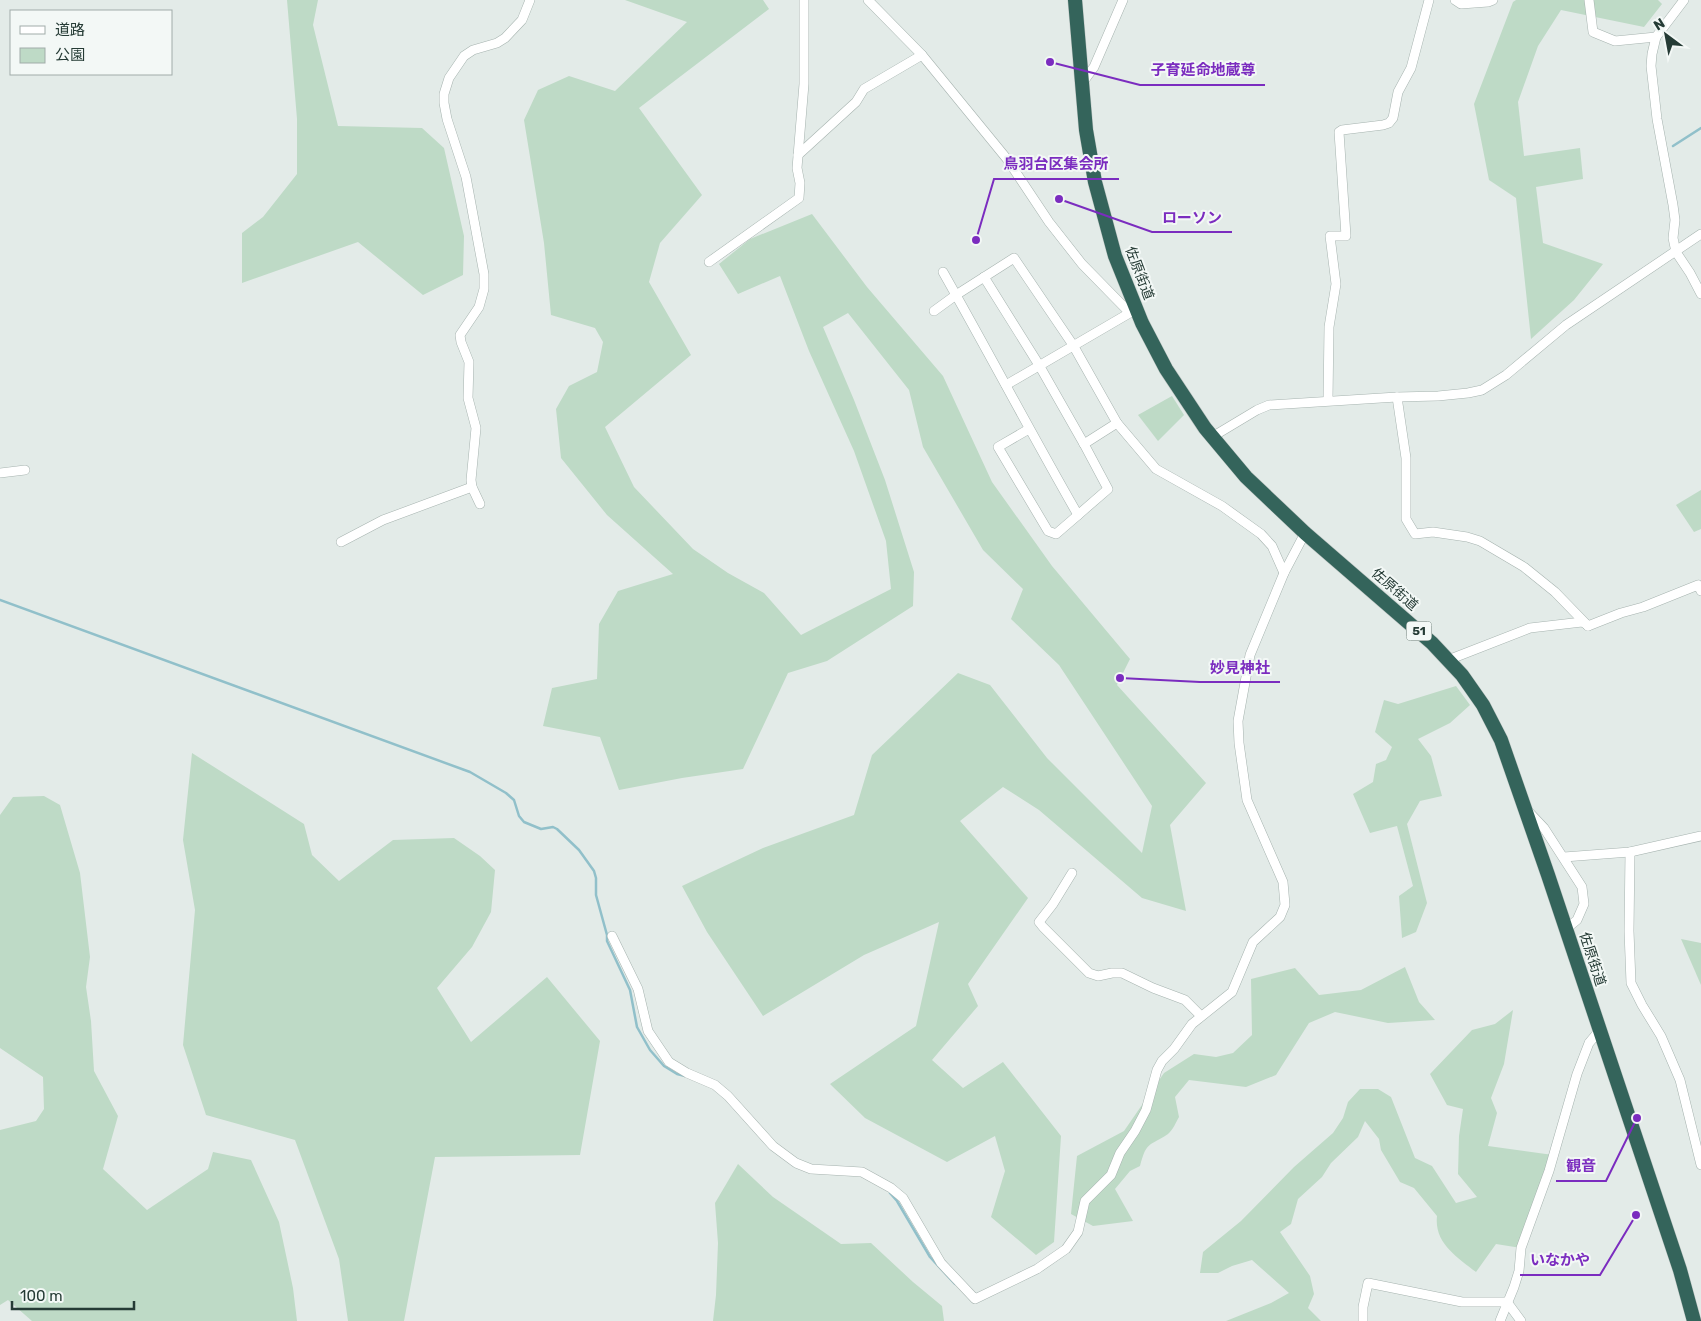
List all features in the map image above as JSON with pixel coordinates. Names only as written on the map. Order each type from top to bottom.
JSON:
[{"type":"highway","name":"佐原街道","points":[[1075,0],[1086,130],[1095,182],[1108,234],[1133,311],[1166,369],[1212,437],[1246,477],[1305,533],[1378,595],[1448,660],[1473,689],[1501,740],[1525,808],[1680,1270],[1694,1321]]},
{"type":"street","points":[[480,504],[472,487],[471,480],[477,436],[468,398],[469,362],[460,335],[479,307],[484,290],[484,274],[466,176],[447,119],[444,94],[450,78],[464,56],[473,50],[497,43],[505,38],[522,20],[530,0]]},
{"type":"street","points":[[709,262],[799,198],[800,183],[797,168],[804,84],[804,0]]},
{"type":"street","points":[[868,0],[922,55],[1007,159],[1049,222],[1078,258],[1133,311],[1006,385]]},
{"type":"street","points":[[1083,82],[1094,67],[1123,0]]},
{"type":"street","points":[[1328,400],[1329,328],[1336,284],[1330,236],[1346,236],[1339,132],[1342,130],[1384,125],[1393,118],[1398,92],[1411,68],[1429,0]]},
{"type":"street","points":[[1455,0],[1461,4],[1493,0]]},
{"type":"street","points":[[1590,0],[1593,32],[1616,41],[1656,37]]},
{"type":"street","points":[[1684,0],[1656,37],[1651,66],[1658,119],[1674,205],[1673,238],[1676,252],[1701,294]]},
{"type":"street","points":[[798,155],[856,102],[864,89],[922,55]]},
{"type":"street","points":[[1212,437],[1257,410],[1269,405],[1328,400],[1468,394],[1482,390],[1506,375],[1566,326],[1701,234]]},
{"type":"street","points":[[934,311],[1014,258],[1073,345],[1117,423],[1156,469],[1222,506],[1260,534],[1272,546],[1284,573]]},
{"type":"street","points":[[943,272],[1078,515]]},
{"type":"street","points":[[984,277],[1039,365],[1108,489],[1056,534],[1048,531],[998,447],[1029,429]]},
{"type":"street","points":[[1397,397],[1406,458],[1406,520],[1415,534],[1432,532],[1468,537],[1480,541],[1524,567],[1555,592],[1588,626]]},
{"type":"street","points":[[1084,444],[1117,423]]},
{"type":"street","points":[[0,473],[25,470]]},
{"type":"street","points":[[341,542],[383,520],[472,487]]},
{"type":"street","points":[[612,936],[638,989],[648,1031],[669,1062],[687,1073],[714,1085],[728,1096],[773,1146],[796,1163],[811,1168],[862,1172],[897,1192],[903,1198],[941,1263],[975,1299],[1036,1268],[1066,1249],[1078,1232],[1085,1202],[1111,1175],[1120,1153],[1146,1110],[1160,1065],[1192,1024],[1232,992],[1253,942],[1280,917],[1285,905],[1283,882],[1247,800],[1238,721],[1250,655],[1284,573],[1305,533]]},
{"type":"street","points":[[1588,626],[1698,585],[1701,591]]},
{"type":"street","points":[[1448,660],[1530,628],[1582,622],[1588,626]]},
{"type":"street","points":[[1525,808],[1544,828],[1582,887],[1584,904],[1576,920],[1566,930]]},
{"type":"street","points":[[1564,857],[1630,852],[1701,836]]},
{"type":"street","points":[[1630,852],[1629,931],[1631,983],[1661,1036],[1680,1080],[1701,1165]]},
{"type":"street","points":[[1072,872],[1053,904],[1039,922],[1043,927],[1089,973],[1098,976],[1122,973],[1153,988],[1185,1000],[1201,1016]]},
{"type":"street","points":[[1500,1321],[1519,1271],[1521,1248],[1549,1171],[1576,1074],[1588,1043],[1600,1031]]},
{"type":"street","points":[[1363,1321],[1363,1306],[1368,1283],[1462,1302],[1507,1302]]},
{"type":"street","points":[[1507,1302],[1521,1321]]},
{"type":"green space","points":[[287,0],[318,0],[313,25],[338,126],[422,128],[444,148],[464,236],[463,275],[423,295],[358,242],[242,283],[242,233],[263,217],[297,174],[297,119]]},
{"type":"green space","points":[[625,0],[763,0],[769,9],[639,108],[702,195],[660,243],[649,282],[691,355],[605,427],[634,487],[693,549],[728,573],[764,593],[801,635],[891,589],[886,541],[854,451],[809,351],[780,276],[738,294],[719,264],[750,239],[812,214],[867,287],[943,376],[992,482],[1052,566],[1130,659],[1117,685],[1206,783],[1170,825],[1186,911],[1142,898],[1039,810],[1003,787],[960,821],[1028,898],[968,984],[978,1006],[932,1060],[963,1088],[1003,1062],[1061,1136],[1054,1242],[1036,1255],[991,1217],[1005,1171],[995,1136],[947,1162],[865,1118],[830,1084],[916,1026],[939,922],[864,955],[763,1016],[707,932],[682,886],[763,848],[854,815],[872,755],[958,673],[990,685],[1047,758],[1142,853],[1152,806],[1059,665],[1011,619],[1023,589],[983,550],[923,447],[909,390],[848,313],[823,327],[885,480],[914,572],[913,606],[827,661],[788,673],[743,769],[619,790],[600,737],[543,726],[552,688],[597,679],[599,624],[618,591],[673,574],[607,515],[561,458],[556,409],[569,386],[597,372],[603,342],[595,328],[551,315],[544,243],[524,120],[538,90],[569,76],[615,91],[687,22]]},
{"type":"green space","points":[[1516,0],[1658,0],[1662,4],[1644,27],[1561,10],[1538,46],[1518,102],[1524,156],[1580,148],[1583,179],[1536,187],[1543,243],[1603,264],[1574,300],[1531,339],[1516,198],[1489,180],[1474,104],[1513,2]]},
{"type":"green space","points":[[1172,396],[1184,415],[1158,441],[1138,415]]},
{"type":"green space","points":[[1701,490],[1701,529],[1694,532],[1676,505]]},
{"type":"green space","points":[[1456,686],[1470,705],[1450,723],[1418,739],[1431,756],[1442,796],[1420,801],[1407,824],[1427,903],[1416,932],[1402,938],[1399,896],[1413,886],[1397,826],[1370,833],[1353,794],[1373,782],[1376,764],[1386,760],[1392,747],[1375,732],[1384,700],[1398,704]]},
{"type":"green space","points":[[192,753],[304,824],[312,855],[339,881],[393,840],[454,838],[480,856],[495,870],[491,912],[472,947],[437,988],[471,1042],[547,977],[600,1041],[580,1155],[435,1157],[404,1321],[348,1321],[339,1259],[295,1140],[206,1115],[183,1045],[195,910],[183,840]]},
{"type":"green space","points":[[44,796],[60,805],[80,873],[90,957],[86,987],[91,1021],[94,1071],[118,1116],[103,1169],[147,1210],[208,1169],[213,1152],[251,1160],[279,1222],[293,1288],[297,1321],[32,1321],[8,1300],[0,1305],[0,1130],[36,1121],[44,1109],[43,1077],[0,1048],[0,815],[13,797]]},
{"type":"green space","points":[[1681,939],[1701,943],[1701,985]]},
{"type":"green space","points":[[1405,967],[1419,1002],[1435,1020],[1388,1023],[1335,1012],[1309,1023],[1276,1075],[1246,1087],[1189,1080],[1175,1097],[1179,1117],[1173,1128],[1168,1134],[1147,1148],[1140,1166],[1130,1171],[1115,1189],[1133,1221],[1093,1226],[1071,1214],[1077,1156],[1124,1131],[1164,1073],[1194,1054],[1216,1057],[1233,1053],[1252,1035],[1251,979],[1295,968],[1319,995],[1361,990]]},
{"type":"green space","points":[[1513,1010],[1504,1064],[1491,1098],[1497,1113],[1488,1146],[1553,1155],[1521,1248],[1496,1244],[1476,1272],[1461,1261],[1443,1242],[1437,1226],[1437,1216],[1414,1188],[1400,1182],[1381,1150],[1379,1139],[1365,1121],[1358,1137],[1331,1163],[1322,1177],[1298,1199],[1291,1224],[1280,1232],[1310,1276],[1314,1294],[1308,1308],[1321,1321],[1226,1321],[1271,1303],[1289,1293],[1252,1260],[1232,1266],[1218,1273],[1200,1273],[1203,1252],[1241,1221],[1294,1167],[1333,1133],[1343,1118],[1348,1102],[1360,1089],[1378,1089],[1391,1097],[1415,1158],[1432,1166],[1456,1203],[1477,1197],[1458,1174],[1459,1136],[1463,1109],[1447,1105],[1430,1074],[1472,1030],[1495,1024]]},
{"type":"green space","points":[[738,1164],[773,1197],[841,1244],[871,1243],[942,1306],[944,1321],[713,1321],[718,1243],[715,1203]]},
{"type":"waterway","points":[[1673,146],[1701,128]]},
{"type":"waterway","points":[[0,600],[470,772],[506,793],[514,800],[519,816],[524,822],[541,829],[553,827],[557,829],[579,850],[594,871],[596,895],[607,941],[630,990],[637,1027],[650,1050],[664,1066],[677,1074],[685,1076]]},
{"type":"waterway","points":[[890,1193],[897,1201],[930,1257],[955,1284]]},
{"type":"place","name":"子育延命地蔵尊","points":[[1050,62]]},
{"type":"place","name":"ローソン","points":[[1059,199]]},
{"type":"place","name":"鳥羽台区集会所","points":[[976,240]]},
{"type":"place","name":"妙見神社","points":[[1120,678]]},
{"type":"place","name":"観音","points":[[1637,1118]]},
{"type":"place","name":"いなかや","points":[[1636,1215]]}]
